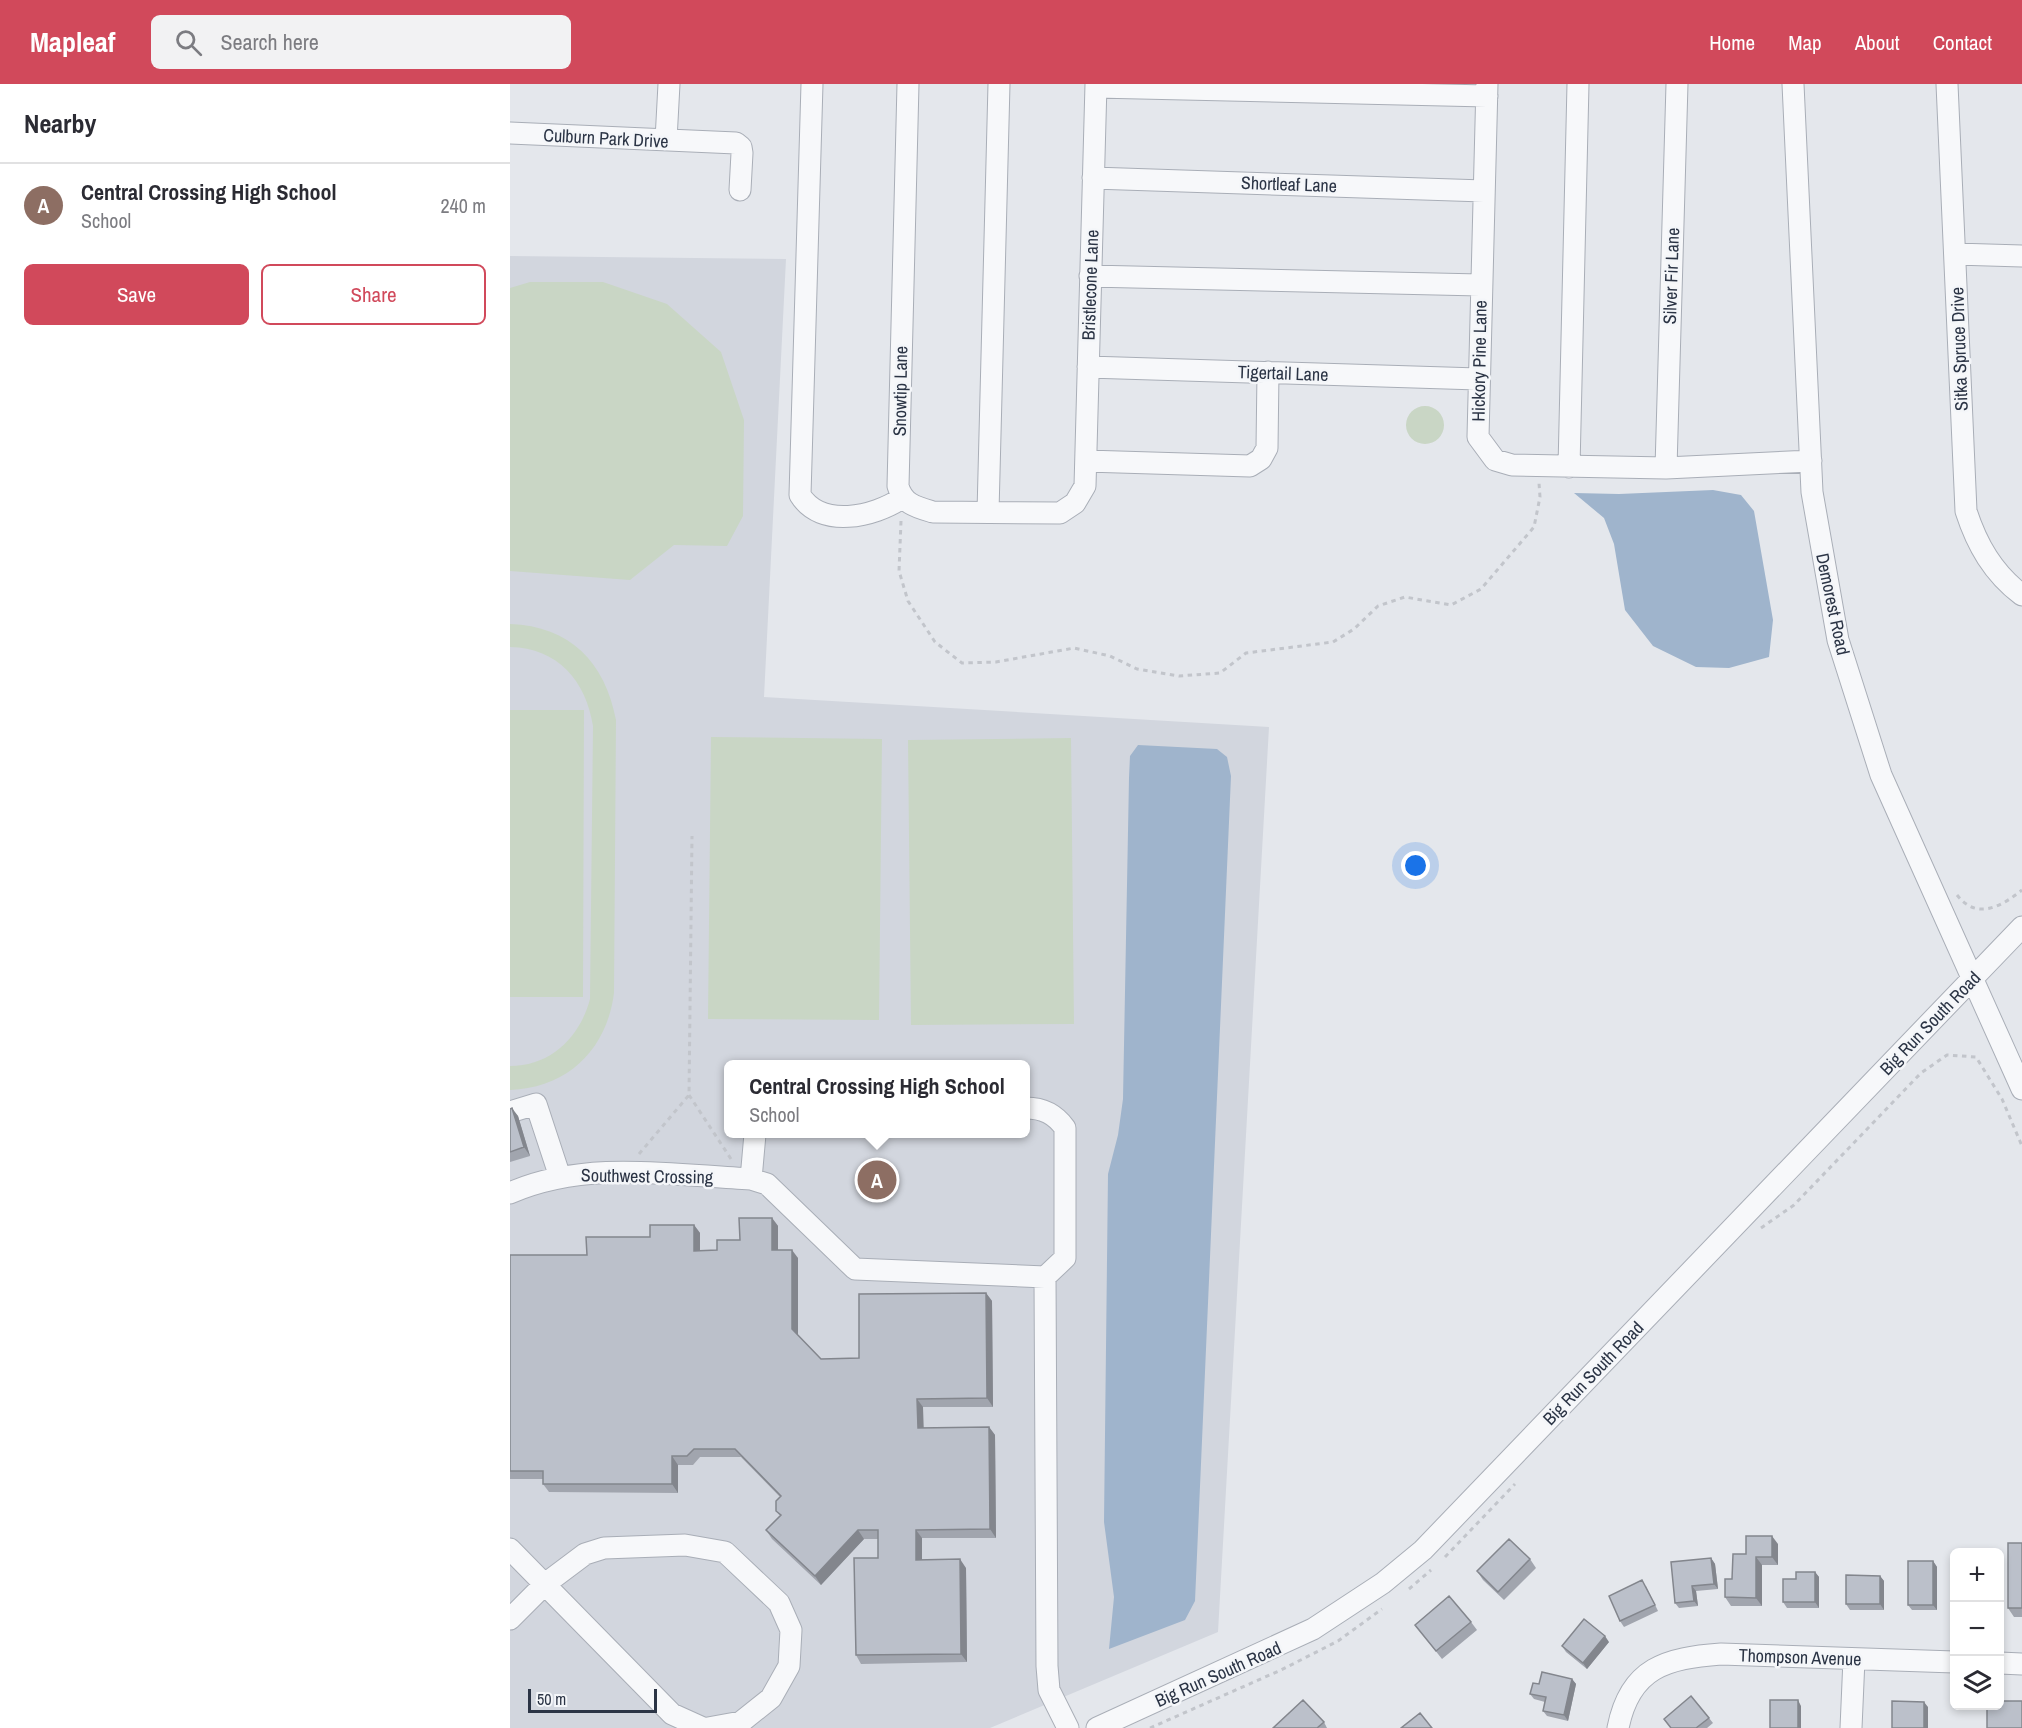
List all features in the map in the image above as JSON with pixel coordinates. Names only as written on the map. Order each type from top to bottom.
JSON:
[{"type":"street","points":[[666,140],[669,84]]},
{"type":"street","points":[[812,84],[800,495],[806,505],[821,513],[845,516],[876,512],[902,498],[915,506],[933,512],[988,512],[999,84]]},
{"type":"street","name":"Snowtip Lane","points":[[902,498],[898,486],[908,84]]},
{"type":"street","points":[[1569,466],[1578,84]]},
{"type":"street","name":"Silver Fir Lane","points":[[1666,468],[1677,84]]},
{"type":"street","name":"Demorest Road","points":[[1793,84],[1812,492],[1838,640],[1881,775],[2022,1089]]},
{"type":"street","name":"Sitka Spruce Drive","points":[[1947,84],[1966,511],[1972,532],[1986,557],[2003,580],[2022,595]]},
{"type":"street","points":[[1096,86],[1487,90]]},
{"type":"street","name":"Bristlecone Lane","points":[[988,512],[1060,513],[1075,503],[1085,486],[1096,86]]},
{"type":"street","name":"Hickory Pine Lane","points":[[1487,90],[1478,379],[1478,437],[1484,448],[1495,460],[1512,465],[1538,466],[1666,468],[1811,460]]},
{"type":"street","name":"Culburn Park Drive","points":[[510,133],[736,143],[741,147],[740,190]]},
{"type":"street","name":"Shortleaf Lane","points":[[1093,178],[1484,191]]},
{"type":"street","points":[[1955,254],[2022,256]]},
{"type":"street","points":[[1090,276],[1480,285]]},
{"type":"street","name":"Tigertail Lane","points":[[1088,367],[1478,379]]},
{"type":"street","points":[[1086,460],[1250,466],[1261,459],[1267,448],[1268,372]]},
{"type":"street","name":"Big Run South Road","points":[[1097,1728],[1313,1629],[1374,1589],[1423,1550],[2022,927]]},
{"type":"street","points":[[510,1112],[536,1104],[560,1177]]},
{"type":"street","points":[[755,1138],[751,1179],[767,1184],[855,1269],[1045,1277],[1065,1258],[1065,1128],[1056,1117],[1037,1108],[1030,1108]]},
{"type":"street","name":"Southwest Crossing","points":[[510,1193],[534,1182],[584,1173],[751,1179]]},
{"type":"street","points":[[1045,1277],[1047,1666],[1049,1690],[1068,1728]]},
{"type":"street","points":[[510,1619],[545,1584],[579,1556],[604,1548],[685,1545],[725,1552],[779,1603],[791,1630],[789,1666],[771,1698],[741,1722],[708,1728]]},
{"type":"street","points":[[510,1549],[672,1714],[703,1728]]},
{"type":"street","name":"Thompson Avenue","points":[[1618,1728],[1624,1707],[1648,1673],[1683,1657],[1722,1654],[1950,1662]]},
{"type":"street","points":[[1851,1728],[1854,1659]]},
{"type":"street","points":[[2004,1663],[2022,1664]]},
{"type":"path","points":[[902,498],[899,571],[908,601],[935,642],[962,663],[996,662],[1074,648],[1110,656],[1137,669],[1179,676],[1220,673],[1246,653],[1333,642],[1354,629],[1378,606],[1405,597],[1451,605],[1481,589],[1534,527],[1540,497],[1538,466]]},
{"type":"path","points":[[692,836],[689,1095],[731,1159]]},
{"type":"path","points":[[1952,888],[1963,903],[1975,909],[1992,909],[2022,890]]},
{"type":"path","points":[[634,1160],[689,1095]]},
{"type":"shaded area","points":[[510,256],[786,259],[764,697],[1269,727],[1218,1632],[990,1728],[510,1728]]},
{"type":"green space","points":[[530,282],[603,282],[667,304],[721,352],[744,420],[743,516],[727,546],[674,545],[630,580],[510,571],[510,288]]},
{"type":"green space","points":[[1425,406],[1432,407],[1438,412],[1443,418],[1443,432],[1438,438],[1432,443],[1425,444],[1418,443],[1412,438],[1407,432],[1406,425],[1407,418],[1412,412],[1418,407]]},
{"type":"green space","points":[[510,624],[531,626],[550,632],[567,640],[581,651],[603,681],[611,699],[616,720],[614,993],[610,1013],[603,1032],[593,1048],[567,1073],[531,1088],[510,1090],[510,1066],[538,1061],[562,1047],[579,1026],[590,999],[593,726],[584,695],[576,681],[567,670],[542,653],[510,647]]},
{"type":"green space","points":[[510,710],[584,710],[583,997],[510,997]]},
{"type":"green space","points":[[711,737],[882,739],[879,1020],[708,1019]]},
{"type":"green space","points":[[1071,738],[1074,1024],[911,1025],[908,740]]},
{"type":"water","points":[[1713,490],[1741,495],[1754,511],[1773,620],[1769,657],[1729,668],[1696,667],[1653,646],[1625,610],[1614,544],[1604,518],[1574,493],[1619,494]]},
{"type":"water","points":[[1138,745],[1217,749],[1227,757],[1231,776],[1195,1601],[1185,1620],[1109,1649],[1114,1597],[1104,1522],[1108,1174],[1118,1135],[1123,1099],[1129,778],[1130,756]]},
{"type":"building","points":[[512,1108],[524,1147],[510,1152],[510,1109]]},
{"type":"building","points":[[739,1218],[772,1218],[772,1250],[792,1250],[792,1329],[821,1359],[859,1358],[859,1294],[986,1293],[987,1398],[917,1399],[918,1428],[989,1427],[990,1529],[916,1530],[916,1560],[960,1559],[961,1654],[856,1655],[854,1558],[878,1558],[878,1530],[858,1530],[815,1576],[766,1530],[781,1515],[776,1511],[776,1501],[781,1496],[735,1449],[694,1449],[687,1456],[672,1456],[672,1484],[543,1484],[543,1471],[510,1471],[510,1255],[587,1255],[586,1237],[650,1237],[650,1225],[694,1225],[694,1251],[717,1250],[717,1240],[740,1240]]},
{"type":"building","points":[[1746,1536],[1772,1536],[1772,1557],[1756,1557],[1756,1598],[1725,1597],[1725,1579],[1732,1579],[1733,1554],[1746,1554]]},
{"type":"building","points":[[1509,1539],[1530,1559],[1498,1592],[1477,1571]]},
{"type":"building","points":[[2008,1543],[2022,1543],[2022,1608],[2008,1608]]},
{"type":"building","points":[[1711,1558],[1714,1584],[1692,1586],[1694,1601],[1675,1603],[1671,1562]]},
{"type":"building","points":[[1908,1561],[1933,1561],[1933,1605],[1908,1605]]},
{"type":"building","points":[[1796,1572],[1815,1572],[1815,1602],[1783,1602],[1783,1579],[1796,1579]]},
{"type":"building","points":[[1846,1575],[1880,1576],[1880,1604],[1846,1604]]},
{"type":"building","points":[[1642,1580],[1655,1605],[1620,1621],[1609,1596]]},
{"type":"building","points":[[1449,1596],[1471,1622],[1436,1651],[1415,1625]]},
{"type":"building","points":[[1584,1619],[1605,1636],[1583,1663],[1562,1646]]},
{"type":"building","points":[[1542,1672],[1572,1679],[1564,1715],[1543,1711],[1546,1697],[1530,1694],[1533,1683],[1539,1684]]},
{"type":"building","points":[[1691,1696],[1709,1718],[1696,1728],[1671,1728],[1664,1719]]},
{"type":"building","points":[[1303,1700],[1324,1722],[1317,1728],[1273,1728]]},
{"type":"building","points":[[1770,1700],[1798,1700],[1798,1728],[1770,1728]]},
{"type":"building","points":[[1892,1701],[1924,1702],[1924,1728],[1892,1728]]},
{"type":"building","points":[[2004,1701],[2022,1701],[2022,1728],[1987,1728],[1987,1710],[2004,1710]]},
{"type":"building","points":[[1420,1713],[1432,1728],[1401,1728]]},
{"type":"place","name":"Central Crossing High School","points":[[877,1180]]}]
